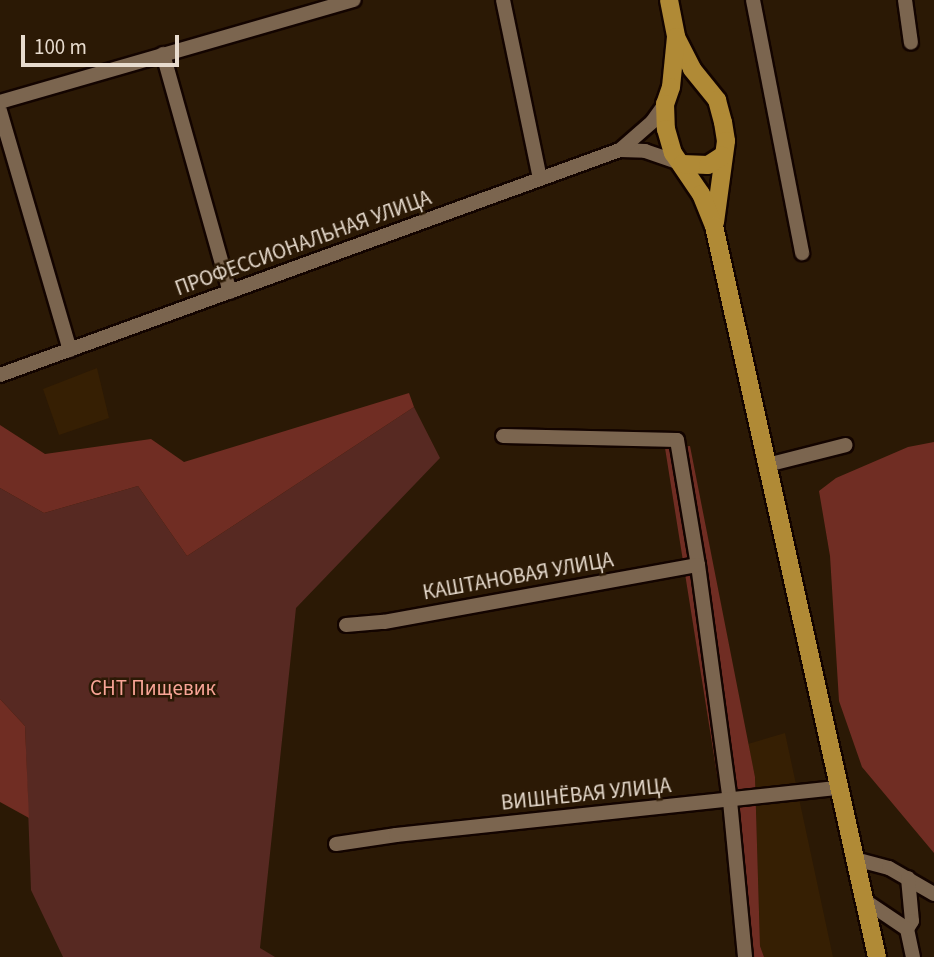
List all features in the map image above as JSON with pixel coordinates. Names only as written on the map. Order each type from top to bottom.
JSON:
[{"type":"main road","points":[[669,0],[676,37],[692,69],[717,100],[721,114],[726,141],[714,226]]},
{"type":"main road","points":[[676,37],[671,87],[665,104],[669,138],[673,153],[701,194],[714,226],[877,957]]},
{"type":"main road","points":[[665,104],[682,87],[693,85],[708,89]]},
{"type":"main road","points":[[682,164],[708,165],[722,156]]},
{"type":"street","points":[[0,102],[354,0]]},
{"type":"street","points":[[503,0],[540,178]]},
{"type":"street","points":[[753,0],[802,253]]},
{"type":"street","points":[[905,0],[911,43]]},
{"type":"street","points":[[163,54],[230,292]]},
{"type":"street","points":[[620,150],[652,122],[665,104]]},
{"type":"street","points":[[0,111],[70,350]]},
{"type":"street","points":[[620,150],[645,151],[682,164]]},
{"type":"street","name":"ПРОФЕССИОНАЛЬНАЯ УЛИЦА","points":[[0,375],[620,150]]},
{"type":"street","points":[[503,436],[677,440],[698,565],[730,801],[745,957]]},
{"type":"street","points":[[767,466],[846,445]]},
{"type":"street","name":"КАШТАНОВАЯ УЛИЦА","points":[[346,625],[384,622],[698,565]]},
{"type":"street","name":"ВИШНЁВАЯ УЛИЦА","points":[[336,844],[396,835],[839,788]]},
{"type":"street","points":[[855,859],[889,868],[934,894]]},
{"type":"street","points":[[907,929],[912,921],[908,878]]},
{"type":"street","points":[[864,900],[907,929],[913,957]]},
{"type":"shaded area","points":[[97,368],[109,418],[59,435],[43,389]]},
{"type":"shaded area","points":[[409,393],[414,407],[187,556],[138,486],[44,513],[0,488],[0,425],[45,454],[151,439],[184,462]]},
{"type":"shaded area","points":[[934,442],[934,853],[862,767],[839,701],[830,556],[819,491],[836,478],[908,447]]},
{"type":"shaded area","points":[[690,446],[755,777],[760,946],[764,957],[738,957],[725,825],[665,448]]},
{"type":"shaded area","points":[[0,699],[25,726],[29,818],[0,802]]},
{"type":"shaded area","points":[[785,733],[833,957],[764,957],[760,946],[755,777],[748,744]]},
{"type":"green space","name":"СНТ Пищевик","points":[[414,407],[440,458],[296,608],[260,948],[275,957],[63,957],[31,890],[25,726],[0,699],[0,488],[44,513],[138,486],[187,556]]}]
